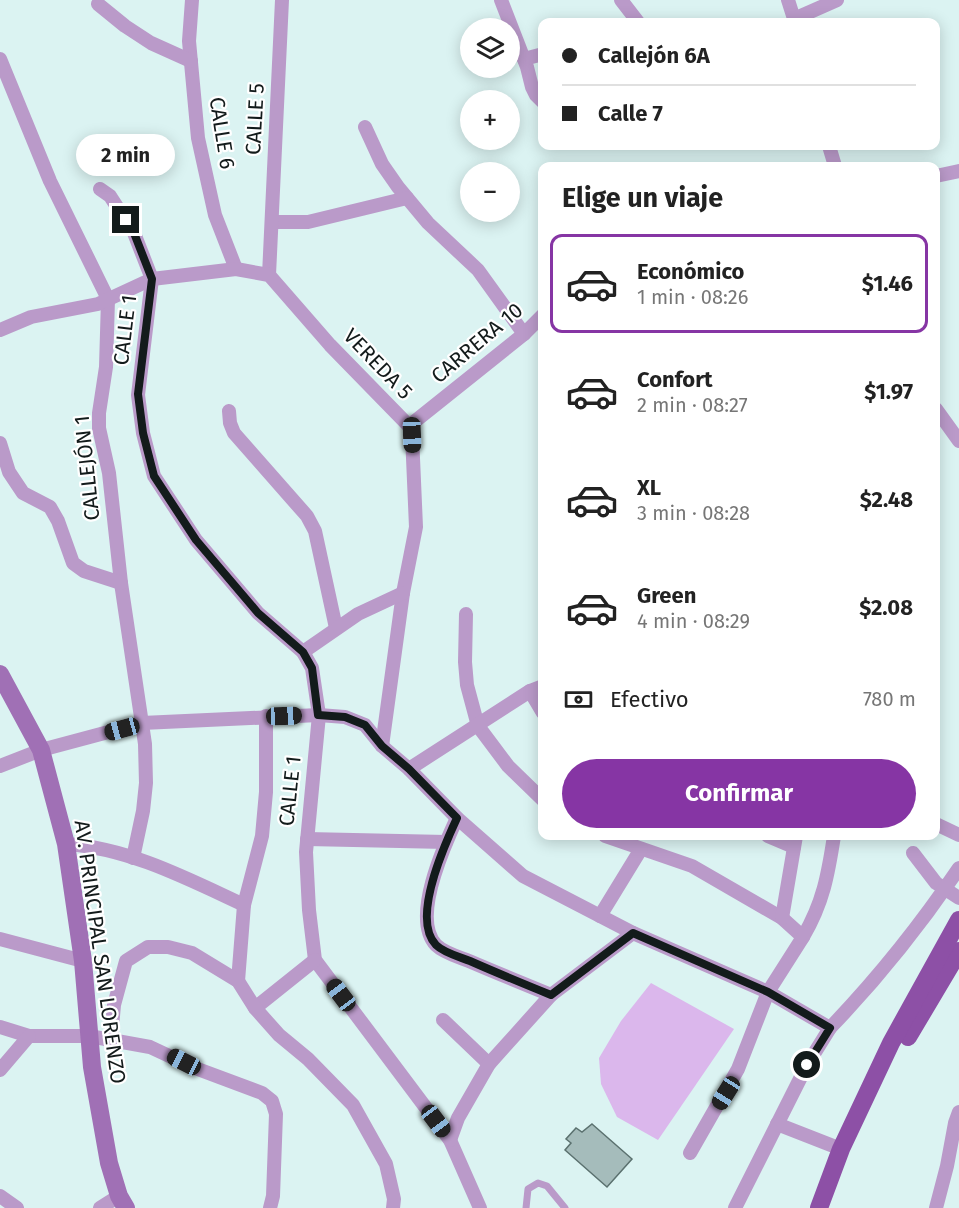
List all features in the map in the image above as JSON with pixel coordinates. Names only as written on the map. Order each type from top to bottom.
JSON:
[{"type":"main road","name":"AV. PRINCIPAL SAN LORENZO","points":[[0,674],[41,750],[66,844],[83,961],[92,1067],[109,1163],[123,1202]]},
{"type":"main road","points":[[819,1208],[841,1149],[891,1043],[959,920]]},
{"type":"main road","points":[[832,1208],[854,1147],[887,1071],[959,951]]},
{"type":"street","name":"CALLE 6","points":[[192,0],[189,42],[198,138],[215,214],[237,269]]},
{"type":"street","name":"CALLE 5","points":[[269,275],[282,0]]},
{"type":"street","points":[[501,0],[538,97]]},
{"type":"street","points":[[621,0],[635,18]]},
{"type":"street","points":[[788,0],[793,18]]},
{"type":"street","points":[[800,18],[837,0]]},
{"type":"street","points":[[98,4],[124,26],[151,43],[191,61]]},
{"type":"street","points":[[524,59],[538,55]]},
{"type":"street","name":"CALLEJÓN 1","points":[[0,59],[103,302],[106,367],[99,428],[109,473],[121,583],[145,744],[146,783],[143,811],[133,858]]},
{"type":"street","points":[[365,127],[382,164],[407,198],[428,223],[478,270],[524,334]]},
{"type":"street","points":[[940,175],[959,171]]},
{"type":"street","points":[[100,189],[110,196],[134,233],[152,279]]},
{"type":"street","points":[[272,222],[308,222],[407,198]]},
{"type":"street","points":[[0,330],[31,317],[103,302],[152,279],[237,269],[269,275]]},
{"type":"street","name":"VEREDA 5","points":[[269,275],[330,345],[409,426],[412,435],[416,527],[403,593],[382,746]]},
{"type":"street","name":"CALLE 1","points":[[152,279],[138,394],[143,433],[154,476],[204,549],[258,613],[303,652],[312,668],[318,715],[306,839],[309,910],[315,960]]},
{"type":"street","name":"CARRERA 10","points":[[409,426],[524,334],[538,320]]},
{"type":"street","points":[[229,411],[234,433],[307,516],[315,531],[336,628]]},
{"type":"street","points":[[940,415],[959,441]]},
{"type":"street","points":[[0,443],[9,472],[23,493],[50,507],[58,520],[73,563],[84,572],[121,583]]},
{"type":"street","points":[[303,652],[358,614],[403,593]]},
{"type":"street","points":[[466,614],[465,662],[471,701],[478,726],[508,766],[538,795]]},
{"type":"street","points":[[409,769],[537,688]]},
{"type":"street","points":[[238,981],[244,904],[262,836],[266,792],[266,716]]},
{"type":"street","points":[[0,766],[41,750],[142,723],[266,716],[345,717],[365,725],[382,746],[409,769],[457,818],[523,876],[633,933],[768,992],[830,1028]]},
{"type":"street","points":[[457,818],[446,842],[432,886],[427,911],[429,932],[436,945],[452,954],[551,995]]},
{"type":"street","points":[[940,826],[959,835]]},
{"type":"street","points":[[306,839],[446,842]]},
{"type":"street","points":[[616,840],[692,866],[782,918],[803,937]]},
{"type":"street","points":[[690,1153],[738,1069],[768,992],[816,914],[827,878],[833,840]]},
{"type":"street","points":[[782,918],[795,841]]},
{"type":"street","points":[[66,844],[89,845],[110,850],[244,904]]},
{"type":"street","points":[[600,916],[641,849]]},
{"type":"street","points":[[913,853],[929,877],[959,898]]},
{"type":"street","points":[[735,1208],[807,1065],[830,1028],[919,927],[959,868]]},
{"type":"street","points":[[450,1140],[458,1118],[489,1064],[551,995],[633,933]]},
{"type":"street","points":[[0,939],[83,961]]},
{"type":"street","points":[[111,1038],[114,1005],[126,961],[148,947],[168,947],[192,953],[238,981],[255,1008],[279,1035],[308,1059],[353,1106],[386,1164],[394,1199],[393,1208]]},
{"type":"street","points":[[255,1008],[315,960],[450,1140],[480,1208]]},
{"type":"street","points":[[443,1020],[489,1064]]},
{"type":"street","points":[[0,1027],[29,1036],[111,1038],[150,1047],[195,1068],[262,1093],[272,1101],[276,1114],[273,1196],[270,1208]]},
{"type":"street","points":[[0,1070],[29,1036]]},
{"type":"street","points":[[936,1208],[955,1142],[955,1123],[959,1112]]},
{"type":"street","points":[[777,1124],[841,1149]]},
{"type":"street","points":[[0,1196],[17,1208]]},
{"type":"street","points":[[100,1208],[123,1202]]},
{"type":"lane","points":[[526,1208],[528,1189],[538,1183],[547,1186],[565,1208]]},
{"type":"shaded area","points":[[651,983],[734,1029],[658,1140],[617,1117],[601,1084],[599,1058],[621,1021]]},
{"type":"building","points":[[592,1124],[632,1159],[607,1187],[565,1150],[571,1143],[566,1139],[576,1128],[582,1132]]},
{"type":"route","points":[[126,220],[134,233],[152,279],[138,394],[143,433],[154,476],[196,540],[258,613],[303,652],[312,668],[318,715],[345,717],[365,725],[382,746],[409,769],[457,818],[446,842],[432,886],[427,911],[429,932],[436,945],[452,954],[551,995],[633,933],[768,992],[830,1028],[807,1065]]}]
